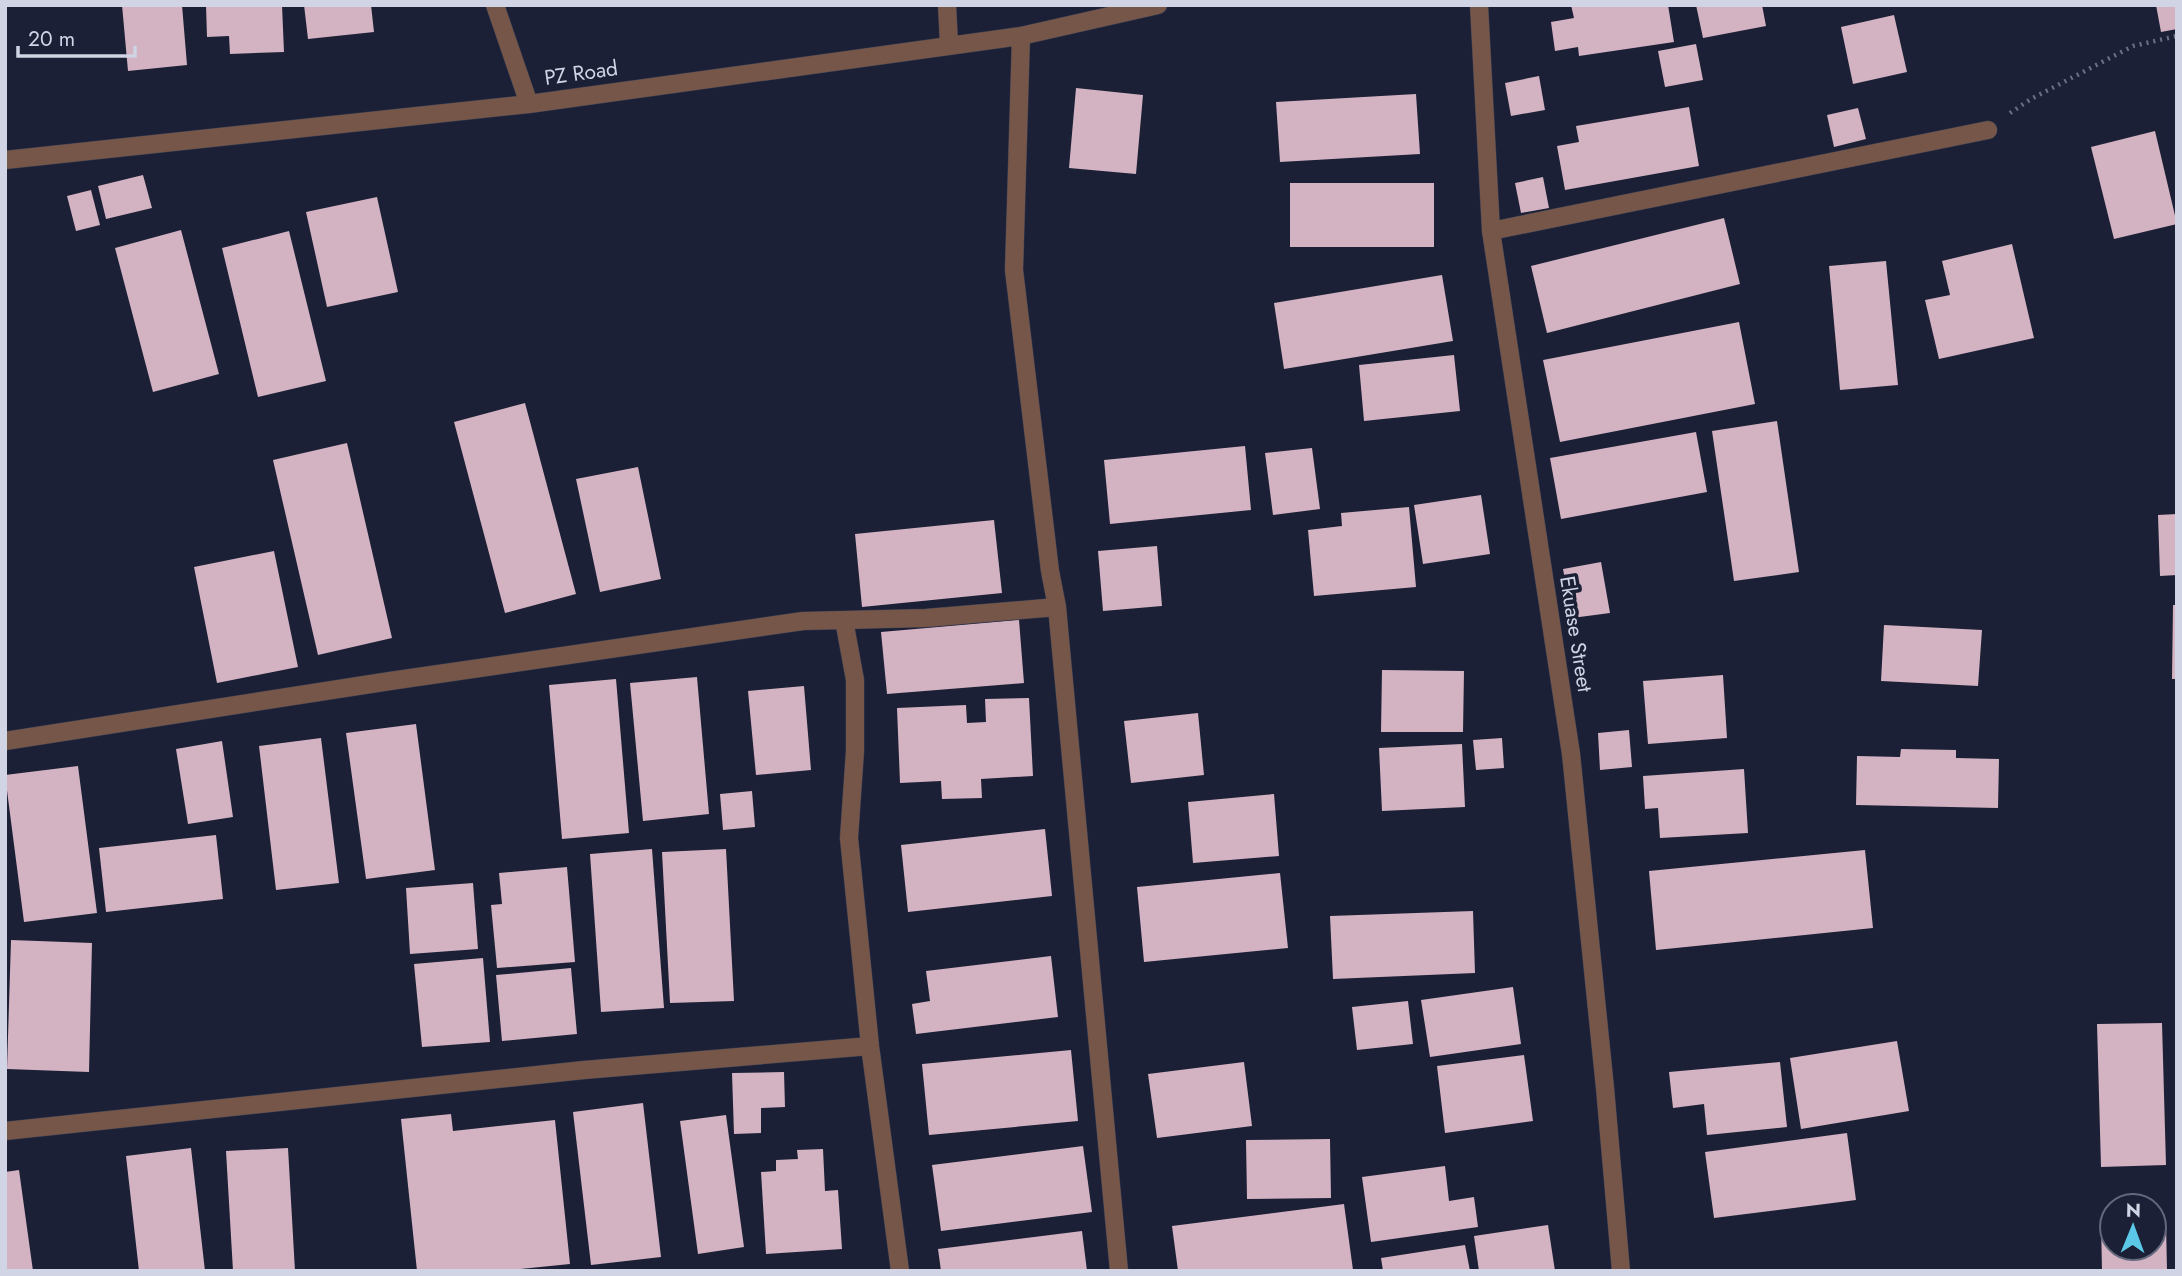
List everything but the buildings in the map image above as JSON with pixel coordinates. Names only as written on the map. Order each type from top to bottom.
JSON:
[{"type":"street","points":[[495,5],[529,104]]},
{"type":"street","points":[[947,5],[949,44]]},
{"type":"street","name":"PZ Road","points":[[5,160],[529,104],[1021,36],[1158,5]]},
{"type":"street","name":"Ekuase Street","points":[[1479,5],[1491,230],[1571,754],[1621,1271]]},
{"type":"street","points":[[1021,36],[1014,270],[1050,571],[1057,607],[1119,1271]]},
{"type":"street","points":[[1491,230],[1988,130]]},
{"type":"street","points":[[5,741],[403,679],[803,621],[926,618],[1057,607]]},
{"type":"street","points":[[844,620],[855,680],[855,751],[849,838],[870,1046],[900,1271]]},
{"type":"street","points":[[5,1131],[584,1070],[870,1046]]},
{"type":"path","points":[[1988,130],[2031,99],[2133,46],[2177,36]]}]
